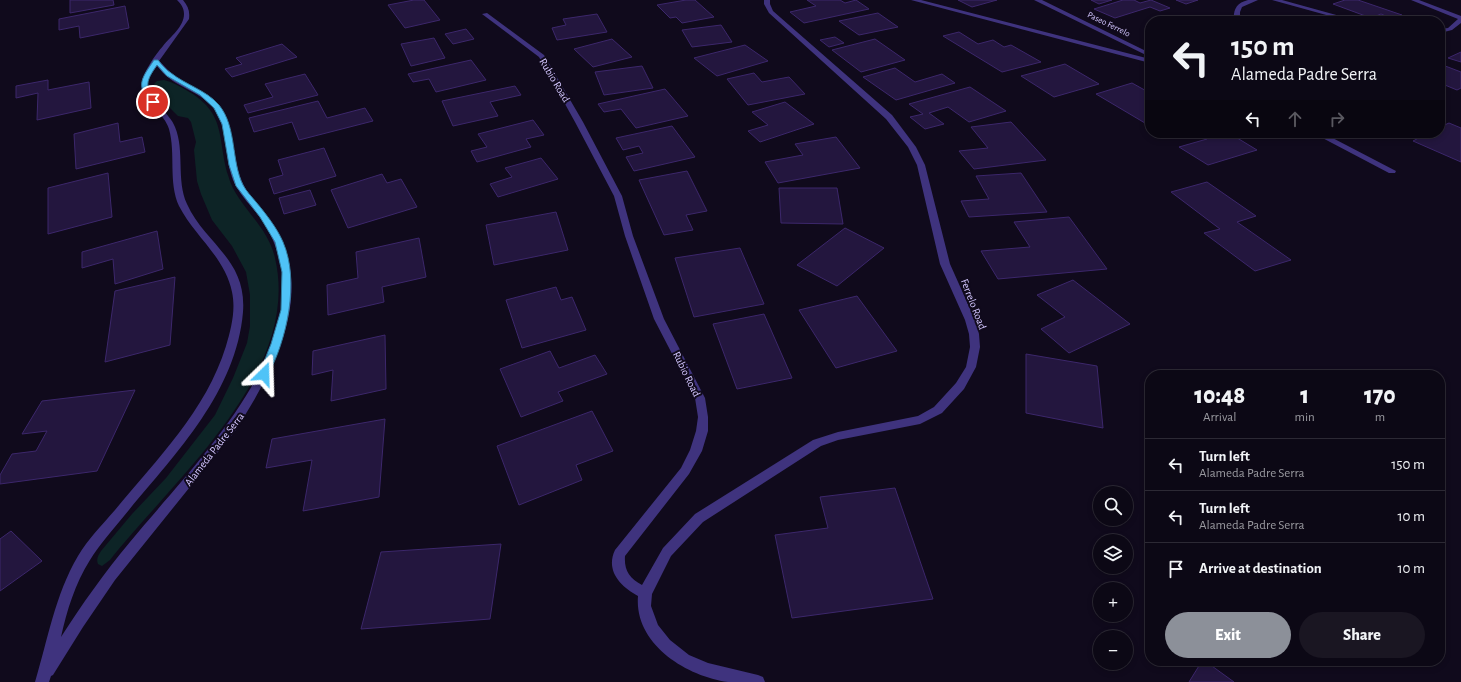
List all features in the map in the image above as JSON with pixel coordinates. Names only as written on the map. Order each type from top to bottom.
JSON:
[{"type":"street","name":"Alameda Padre Serra","points":[[42,681],[60,609],[82,560],[180,440],[200,412],[213,391],[228,358],[237,323],[238,298],[233,277],[220,252],[192,218],[182,203],[178,184],[173,130],[169,119],[148,96],[144,89],[145,78],[161,53],[187,19],[187,10],[180,0]]},
{"type":"street","name":"Ferrelo Road","points":[[645,593],[659,566],[672,546],[699,518],[714,506],[818,443],[858,431],[901,425],[920,420],[938,410],[950,399],[966,377],[974,359],[976,347],[974,334],[970,320],[945,264],[921,165],[917,156],[906,138],[889,117],[771,12],[767,4],[767,0]]},
{"type":"street","points":[[914,0],[1145,61]]},
{"type":"street","name":"Paseo Ferrelo","points":[[1037,0],[1145,53]]},
{"type":"street","points":[[1237,16],[1236,11],[1242,3],[1255,0]]},
{"type":"street","points":[[1275,0],[1337,16]]},
{"type":"street","points":[[1414,0],[1461,19],[1450,29],[1445,30]]},
{"type":"street","name":"Rubio Road","points":[[485,14],[542,56],[579,122],[618,196],[629,236],[659,319],[700,398],[703,417],[702,431],[696,452],[685,471],[619,554],[618,564],[621,575],[630,585],[645,593]]},
{"type":"street","name":"Alameda Padre Serra","points":[[42,681],[87,608],[114,571],[236,423],[264,374],[284,318],[287,286],[286,272],[279,242],[263,216],[240,186],[232,165],[225,124],[221,113],[217,107],[203,94],[169,75],[156,62]]},
{"type":"street","points":[[1327,138],[1392,171]]},
{"type":"street","points":[[645,593],[644,606],[653,630],[665,645],[684,660],[708,670],[758,682]]},
{"type":"green space","points":[[164,80],[186,90],[199,99],[214,117],[221,137],[228,175],[232,186],[244,206],[259,225],[271,246],[275,258],[278,301],[269,342],[251,383],[226,422],[197,460],[110,560],[102,566],[98,564],[97,561],[101,551],[132,514],[166,478],[215,415],[233,378],[247,343],[250,326],[250,295],[246,272],[232,246],[212,220],[201,194],[197,181],[194,150],[196,142],[191,122],[188,118],[178,116],[157,93],[154,84],[157,81]]},
{"type":"building","points":[[70,0],[113,0],[114,5],[70,13]]},
{"type":"building","points":[[414,0],[424,0],[440,20],[405,28],[388,5]]},
{"type":"building","points":[[695,0],[714,17],[682,23],[676,17],[670,18],[657,5]]},
{"type":"building","points":[[807,0],[840,0],[845,3],[856,0],[869,9],[804,23],[790,12],[816,6]]},
{"type":"building","points":[[958,0],[997,0],[972,7]]},
{"type":"building","points":[[1091,0],[1112,0],[1099,4]]},
{"type":"building","points":[[1123,0],[1134,0],[1140,3],[1151,0],[1170,8],[1160,11],[1150,7],[1115,18],[1094,9]]},
{"type":"building","points":[[1176,0],[1198,0],[1186,4]]},
{"type":"building","points":[[1345,0],[1358,0],[1402,15],[1386,16],[1381,14],[1376,16],[1366,16],[1333,4]]},
{"type":"building","points":[[125,6],[129,28],[80,38],[79,26],[59,30],[59,19]]},
{"type":"building","points":[[878,13],[898,27],[859,35],[839,21]]},
{"type":"building","points":[[597,14],[607,32],[557,40],[552,28],[566,25],[563,19]]},
{"type":"building","points":[[721,25],[732,42],[692,47],[682,30]]},
{"type":"building","points":[[466,29],[474,39],[453,44],[445,34]]},
{"type":"building","points":[[959,32],[978,44],[993,40],[1004,47],[1011,45],[1041,62],[1002,72],[943,36]]},
{"type":"building","points":[[835,37],[844,43],[829,47],[820,40]]},
{"type":"building","points":[[434,38],[445,58],[411,66],[401,44]]},
{"type":"building","points":[[612,39],[632,57],[593,67],[574,49]]},
{"type":"building","points":[[875,39],[905,60],[861,72],[832,50]]},
{"type":"building","points":[[282,44],[297,57],[232,77],[225,69],[242,64],[236,58]]},
{"type":"building","points":[[745,45],[768,61],[717,76],[694,58]]},
{"type":"building","points":[[1461,52],[1461,62],[1448,58]]},
{"type":"building","points":[[471,60],[486,80],[436,92],[429,79],[413,82],[408,74]]},
{"type":"building","points":[[1065,64],[1099,84],[1054,97],[1021,76]]},
{"type":"building","points":[[642,66],[653,88],[604,95],[595,72]]},
{"type":"building","points":[[1445,66],[1461,72],[1461,88],[1457,90],[1445,85]]},
{"type":"building","points":[[895,68],[915,82],[942,74],[955,83],[896,100],[863,77]]},
{"type":"building","points":[[754,73],[762,82],[789,77],[805,94],[748,105],[727,79]]},
{"type":"building","points":[[305,74],[318,95],[248,113],[244,105],[273,97],[265,84]]},
{"type":"building","points":[[48,80],[48,90],[89,82],[91,108],[37,120],[38,93],[16,98],[16,86]]},
{"type":"building","points":[[1132,83],[1145,90],[1145,123],[1096,94]]},
{"type":"building","points":[[515,86],[521,95],[490,102],[498,116],[453,126],[442,101]]},
{"type":"building","points":[[970,87],[1006,111],[969,122],[948,107],[929,113],[944,124],[925,129],[910,117],[923,114],[909,104]]},
{"type":"building","points":[[665,89],[688,116],[636,128],[621,109],[604,112],[598,104]]},
{"type":"building","points":[[318,101],[327,118],[365,108],[373,121],[299,140],[292,122],[254,132],[249,118]]},
{"type":"building","points":[[785,102],[814,124],[760,142],[748,131],[768,125],[752,112]]},
{"type":"building","points":[[533,120],[544,135],[526,139],[531,147],[477,162],[471,151],[487,147],[478,134]]},
{"type":"building","points":[[1011,122],[1046,160],[974,169],[959,151],[988,148],[971,127]]},
{"type":"building","points":[[118,123],[120,142],[142,137],[145,152],[76,169],[74,134]]},
{"type":"building","points":[[1449,123],[1461,128],[1461,162],[1413,141],[1419,138],[1445,138],[1445,125]]},
{"type":"building","points":[[672,126],[695,157],[634,171],[626,157],[643,153],[639,146],[623,150],[616,138]]},
{"type":"building","points":[[836,137],[860,168],[778,183],[765,162],[803,155],[795,144]]},
{"type":"building","points":[[1205,138],[1237,138],[1257,150],[1208,165],[1179,147],[1207,139]]},
{"type":"building","points":[[324,148],[336,176],[274,194],[269,179],[283,175],[278,160]]},
{"type":"building","points":[[541,158],[558,179],[498,197],[490,184],[512,177],[505,168]]},
{"type":"building","points":[[687,171],[707,211],[686,215],[693,230],[664,235],[639,180]]},
{"type":"building","points":[[108,173],[112,217],[48,234],[48,188]]},
{"type":"building","points":[[1021,173],[1047,212],[969,217],[961,201],[989,199],[976,176]]},
{"type":"building","points":[[382,174],[387,183],[401,179],[417,207],[348,228],[331,190]]},
{"type":"building","points":[[1207,182],[1256,216],[1237,222],[1291,260],[1255,271],[1204,233],[1220,229],[1171,192]]},
{"type":"building","points":[[779,188],[837,188],[843,224],[781,223]]},
{"type":"building","points":[[310,190],[316,205],[284,214],[279,198]]},
{"type":"building","points":[[556,212],[568,250],[494,265],[486,225]]},
{"type":"building","points":[[1069,217],[1107,269],[998,279],[981,251],[1030,247],[1014,222]]},
{"type":"building","points":[[845,228],[884,248],[837,286],[797,265]]},
{"type":"building","points":[[157,231],[163,269],[115,284],[113,259],[82,268],[82,252]]},
{"type":"building","points":[[419,238],[426,277],[382,287],[384,302],[328,315],[327,285],[358,278],[356,252]]},
{"type":"building","points":[[740,248],[764,304],[694,317],[675,258]]},
{"type":"building","points":[[175,277],[170,345],[105,362],[115,291]]},
{"type":"building","points":[[1073,280],[1130,324],[1069,353],[1041,329],[1065,317],[1037,295]]},
{"type":"building","points":[[556,287],[561,300],[572,297],[586,330],[522,348],[506,300]]},
{"type":"building","points":[[857,296],[897,351],[836,368],[799,310]]},
{"type":"building","points":[[764,314],[792,378],[737,389],[713,324]]},
{"type":"building","points":[[385,335],[386,389],[331,401],[333,370],[312,375],[313,351]]},
{"type":"building","points":[[550,351],[559,368],[595,355],[607,374],[558,392],[563,401],[521,417],[500,369]]},
{"type":"building","points":[[1026,354],[1097,366],[1103,428],[1026,413]]},
{"type":"building","points":[[135,390],[97,471],[0,484],[0,475],[12,454],[36,451],[47,431],[22,434],[42,401]]},
{"type":"building","points":[[592,411],[613,451],[576,465],[582,480],[519,505],[497,446]]},
{"type":"building","points":[[385,419],[379,497],[303,511],[312,460],[266,468],[272,439]]},
{"type":"building","points":[[895,488],[933,599],[792,618],[775,535],[828,528],[820,497]]},
{"type":"building","points":[[11,531],[42,561],[0,591],[0,539]]},
{"type":"building","points":[[501,544],[490,619],[361,629],[381,552]]},
{"type":"building","points":[[1199,666],[1212,666],[1234,682],[1189,682]]},
{"type":"route","points":[[153,102],[144,89],[144,84],[145,78],[156,62],[162,66],[169,75],[203,94],[217,107],[225,124],[232,165],[240,186],[263,216],[279,242],[286,272],[287,286],[285,310],[282,327],[264,374]]}]
